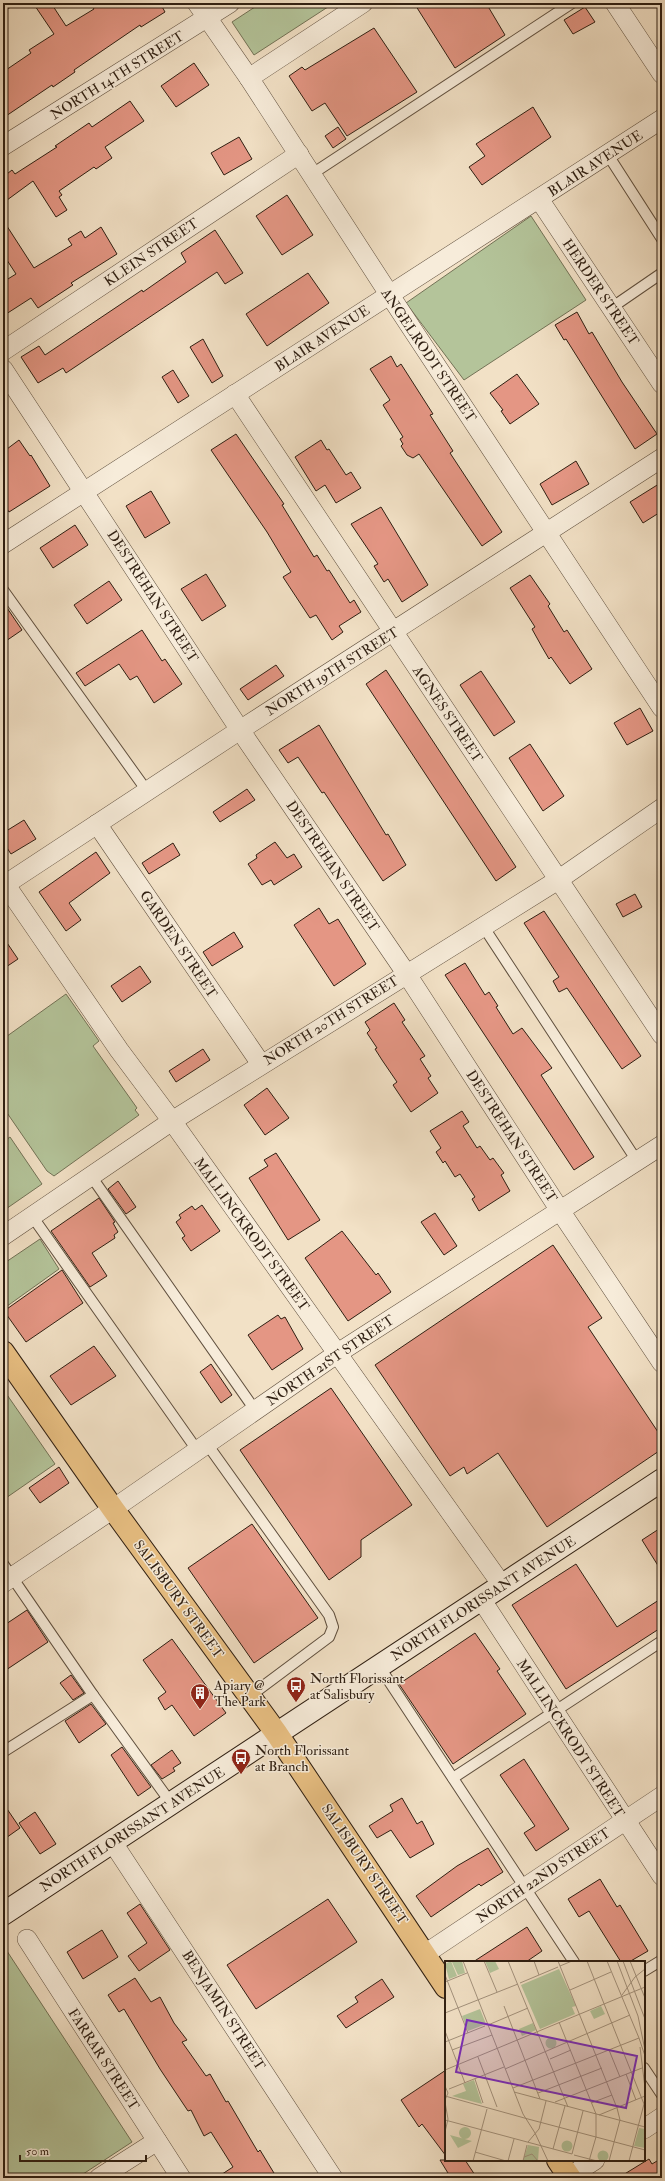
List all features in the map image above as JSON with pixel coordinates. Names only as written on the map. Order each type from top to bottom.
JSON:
[{"type":"main road","name":"SALISBURY STREET","points":[[3,1352],[113,1509],[277,1734],[445,1985]]},
{"type":"main road","name":"NORTH FLORISSANT AVENUE","points":[[7,1912],[662,1480]]},
{"type":"street","name":"NORTH 14TH STREET","points":[[3,146],[202,11],[230,3]]},
{"type":"street","points":[[249,78],[363,3]]},
{"type":"street","points":[[615,3],[662,74]]},
{"type":"street","name":"ANGELRODT STREET","points":[[202,11],[249,78],[389,294],[662,708]]},
{"type":"street","name":"BLAIR AVENUE","points":[[3,544],[662,119]]},
{"type":"street","name":"KLEIN STREET","points":[[3,351],[299,154]]},
{"type":"street","name":"HERDER STREET","points":[[539,199],[662,384]]},
{"type":"street","name":"DESTREHAN STREET","points":[[3,369],[85,491],[240,730],[406,973],[561,1212],[662,1363]]},
{"type":"street","name":"AGNES STREET","points":[[234,394],[662,1035]]},
{"type":"street","name":"NORTH 19TH STREET","points":[[4,884],[662,458]]},
{"type":"street","name":"NORTH 20TH STREET","points":[[3,1236],[172,1121],[406,973],[558,880],[662,808]]},
{"type":"street","name":"GARDEN STREET","points":[[97,824],[261,1064]]},
{"type":"street","name":"MALLINCKRODT STREET","points":[[4,884],[119,1050],[172,1121],[502,1585]]},
{"type":"street","name":"NORTH 21ST STREET","points":[[6,1574],[113,1509],[338,1353],[561,1212],[662,1145]]},
{"type":"street","name":"MALLINCKRODT STREET","points":[[481,1599],[662,1876]]},
{"type":"street","name":"NORTH 22ND STREET","points":[[425,1954],[662,1796]]},
{"type":"street","name":"BENJAMIN STREET","points":[[113,1842],[333,2178]]},
{"type":"street","name":"FARRAR STREET","points":[[27,1939],[181,2178]]},
{"type":"street","points":[[645,2128],[662,2117]]},
{"type":"street","points":[[99,2178],[157,2141]]},
{"type":"street","points":[[566,2173],[593,2161]]},
{"type":"lane","points":[[3,5],[7,3]]},
{"type":"lane","points":[[312,174],[572,3]]},
{"type":"lane","points":[[608,154],[662,239]]},
{"type":"lane","points":[[612,308],[662,273]]},
{"type":"lane","points":[[3,590],[147,791]]},
{"type":"lane","points":[[483,926],[637,1162]]},
{"type":"lane","points":[[91,1176],[255,1410]]},
{"type":"lane","points":[[32,1216],[202,1447],[329,1615],[333,1627],[329,1637],[250,1696]]},
{"type":"lane","points":[[6,1574],[171,1803]]},
{"type":"lane","points":[[453,1778],[662,1641]]},
{"type":"lane","points":[[380,1666],[524,1888],[573,1961]]},
{"type":"lane","points":[[3,1752],[93,1694]]},
{"type":"lane","points":[[645,1970],[662,1960]]},
{"type":"lane","points":[[645,2070],[662,2095]]},
{"type":"green space","points":[[261,3],[334,3],[254,55],[232,22]]},
{"type":"green space","points":[[531,216],[586,300],[464,380],[406,303]]},
{"type":"green space","points":[[66,994],[99,1041],[93,1046],[137,1108],[135,1110],[139,1115],[54,1176],[47,1171],[3,1107],[3,1039]]},
{"type":"green space","points":[[10,1137],[42,1184],[3,1211],[3,1142]]},
{"type":"green space","points":[[40,1239],[59,1269],[3,1309],[3,1264]]},
{"type":"green space","points":[[3,1389],[55,1464],[3,1500]]},
{"type":"green space","points":[[3,1945],[132,2142],[77,2178],[3,2178]]},
{"type":"building","points":[[33,3],[51,3],[66,26],[94,9],[90,3],[160,3],[165,12],[141,27],[140,25],[74,70],[75,72],[53,87],[52,85],[3,118],[3,72],[31,53],[29,50],[54,34]]},
{"type":"building","points":[[414,3],[486,3],[505,35],[455,68]]},
{"type":"building","points":[[585,7],[595,22],[573,34],[564,20]]},
{"type":"building","points":[[374,28],[417,92],[347,136],[325,103],[312,111],[289,76],[302,67],[305,70]]},
{"type":"building","points":[[194,63],[209,85],[176,107],[161,86]]},
{"type":"building","points":[[130,101],[144,121],[105,147],[112,158],[96,169],[94,167],[59,191],[62,195],[59,197],[67,210],[56,217],[33,181],[3,203],[3,177],[12,170],[15,174],[57,147],[55,146],[89,123],[92,127]]},
{"type":"building","points":[[533,107],[551,137],[482,185],[469,167],[485,156],[476,144]]},
{"type":"building","points":[[338,127],[346,139],[333,148],[325,136]]},
{"type":"building","points":[[239,137],[252,159],[224,175],[211,153]]},
{"type":"building","points":[[287,195],[313,235],[282,255],[256,216]]},
{"type":"building","points":[[3,220],[34,268],[72,245],[68,239],[81,231],[85,238],[101,227],[117,254],[71,283],[73,285],[38,308],[31,298],[3,316],[3,282],[16,274],[3,254]]},
{"type":"building","points":[[215,230],[243,273],[225,284],[217,272],[66,373],[63,368],[38,383],[21,357],[39,346],[45,355],[142,290],[143,292],[186,262],[181,253]]},
{"type":"building","points":[[308,273],[329,303],[267,346],[246,314]]},
{"type":"building","points":[[577,312],[589,334],[592,332],[622,382],[657,434],[635,449],[566,339],[564,340],[555,325]]},
{"type":"building","points":[[203,339],[223,376],[212,383],[190,347]]},
{"type":"building","points":[[391,356],[397,367],[401,364],[433,414],[430,415],[453,451],[450,453],[502,532],[482,546],[419,454],[413,458],[407,455],[401,446],[403,444],[400,439],[403,437],[383,405],[390,400],[370,369]]},
{"type":"building","points":[[173,370],[189,396],[178,403],[162,377]]},
{"type":"building","points":[[517,374],[539,404],[510,424],[501,411],[503,410],[490,393]]},
{"type":"building","points":[[236,434],[284,504],[282,505],[314,557],[317,555],[327,571],[329,570],[350,603],[354,600],[361,612],[339,626],[343,632],[332,640],[316,615],[310,618],[283,577],[291,572],[267,532],[211,450]]},
{"type":"building","points":[[19,440],[30,456],[31,455],[50,486],[9,512],[3,503],[3,452]]},
{"type":"building","points":[[321,440],[327,450],[329,449],[346,475],[351,472],[361,488],[336,503],[325,485],[316,491],[295,457]]},
{"type":"building","points":[[576,461],[589,484],[552,505],[540,484]]},
{"type":"building","points":[[662,482],[662,511],[643,523],[630,502]]},
{"type":"building","points":[[151,491],[170,523],[145,538],[126,506]]},
{"type":"building","points":[[381,507],[428,585],[402,602],[388,579],[384,582],[374,566],[378,564],[351,524]]},
{"type":"building","points":[[75,525],[88,545],[53,568],[40,548]]},
{"type":"building","points":[[206,574],[226,606],[202,621],[181,589]]},
{"type":"building","points":[[530,575],[550,604],[548,606],[564,632],[567,630],[592,669],[570,684],[551,657],[549,659],[532,629],[535,627],[510,588]]},
{"type":"building","points":[[109,581],[122,600],[87,624],[74,605]]},
{"type":"building","points":[[3,602],[22,630],[3,643]]},
{"type":"building","points":[[142,630],[162,661],[165,659],[182,684],[154,703],[137,676],[130,680],[119,664],[85,686],[76,673]]},
{"type":"building","points":[[276,665],[284,676],[248,700],[240,689]]},
{"type":"building","points":[[386,670],[516,867],[496,881],[366,684]]},
{"type":"building","points":[[481,671],[515,722],[494,736],[460,685]]},
{"type":"building","points":[[640,708],[653,731],[627,745],[614,723]]},
{"type":"building","points":[[319,725],[406,865],[383,881],[324,792],[322,793],[298,757],[288,763],[279,750]]},
{"type":"building","points":[[530,744],[564,796],[543,811],[509,758]]},
{"type":"building","points":[[247,789],[255,800],[220,822],[213,812]]},
{"type":"building","points":[[24,820],[36,839],[11,854],[3,842],[3,833]]},
{"type":"building","points":[[275,842],[287,858],[294,854],[302,867],[274,885],[271,880],[262,885],[248,864],[257,858],[256,855]]},
{"type":"building","points":[[173,843],[180,855],[149,874],[142,863]]},
{"type":"building","points":[[96,852],[110,873],[69,903],[81,920],[66,931],[39,892]]},
{"type":"building","points":[[635,894],[642,907],[623,917],[616,904]]},
{"type":"building","points":[[319,908],[329,924],[338,919],[366,964],[334,986],[294,925]]},
{"type":"building","points":[[544,911],[641,1056],[622,1069],[567,988],[559,992],[553,981],[559,977],[524,923]]},
{"type":"building","points":[[234,932],[243,947],[212,966],[203,952]]},
{"type":"building","points":[[3,937],[18,959],[3,969]]},
{"type":"building","points":[[465,963],[485,995],[489,992],[498,1006],[496,1007],[513,1034],[522,1028],[552,1068],[541,1075],[594,1157],[574,1170],[445,975]]},
{"type":"building","points":[[140,966],[151,982],[122,1002],[111,986]]},
{"type":"building","points":[[394,1003],[405,1020],[402,1022],[425,1056],[420,1059],[431,1076],[428,1078],[438,1093],[411,1112],[393,1085],[397,1082],[375,1049],[377,1048],[367,1033],[370,1030],[365,1022]]},
{"type":"building","points":[[203,1049],[210,1060],[176,1082],[169,1071]]},
{"type":"building","points":[[267,1088],[289,1118],[265,1135],[244,1105]]},
{"type":"building","points":[[462,1111],[469,1122],[463,1126],[477,1148],[480,1146],[490,1160],[493,1158],[504,1173],[501,1175],[510,1191],[479,1211],[472,1199],[475,1197],[460,1174],[455,1177],[445,1161],[443,1163],[436,1152],[441,1148],[430,1131]]},
{"type":"building","points":[[276,1153],[320,1220],[288,1240],[249,1178],[268,1166],[264,1160]]},
{"type":"building","points":[[118,1181],[136,1207],[126,1214],[108,1189]]},
{"type":"building","points":[[99,1198],[115,1222],[113,1223],[118,1232],[114,1235],[115,1238],[92,1253],[107,1276],[90,1287],[51,1231]]},
{"type":"building","points":[[202,1205],[220,1231],[191,1251],[182,1238],[185,1236],[176,1222],[181,1218],[179,1215],[192,1206],[195,1210]]},
{"type":"building","points":[[435,1213],[457,1246],[444,1255],[421,1222]]},
{"type":"building","points":[[342,1231],[376,1275],[378,1273],[391,1292],[348,1321],[305,1258]]},
{"type":"building","points":[[553,1245],[602,1318],[588,1327],[662,1438],[662,1449],[547,1527],[498,1453],[467,1474],[464,1467],[450,1476],[375,1365]]},
{"type":"building","points":[[62,1270],[83,1303],[26,1342],[4,1311]]},
{"type":"building","points":[[278,1315],[281,1319],[285,1317],[303,1349],[272,1370],[248,1335]]},
{"type":"building","points":[[94,1346],[116,1376],[71,1405],[50,1376]]},
{"type":"building","points":[[211,1364],[232,1395],[221,1403],[200,1372]]},
{"type":"building","points":[[331,1388],[412,1505],[361,1540],[361,1557],[329,1580],[240,1450]]},
{"type":"building","points":[[59,1467],[69,1483],[40,1503],[29,1488]]},
{"type":"building","points":[[252,1524],[318,1618],[254,1663],[188,1568]]},
{"type":"building","points":[[662,1527],[662,1572],[642,1540]]},
{"type":"building","points":[[576,1564],[617,1627],[662,1598],[662,1627],[566,1689],[512,1605]]},
{"type":"building","points":[[27,1610],[48,1642],[3,1672],[3,1626]]},
{"type":"building","points":[[475,1633],[500,1669],[497,1671],[526,1714],[453,1764],[399,1684]]},
{"type":"building","points":[[172,1639],[226,1713],[194,1736],[172,1705],[165,1710],[158,1698],[166,1692],[143,1660]]},
{"type":"building","points":[[71,1675],[84,1693],[73,1700],[60,1683]]},
{"type":"building","points":[[91,1704],[106,1724],[79,1743],[65,1721]]},
{"type":"building","points":[[122,1747],[151,1787],[138,1796],[111,1755]]},
{"type":"building","points":[[172,1750],[181,1763],[173,1768],[175,1771],[162,1779],[151,1765]]},
{"type":"building","points":[[524,1759],[569,1829],[536,1851],[524,1833],[535,1826],[500,1775]]},
{"type":"building","points":[[402,1798],[417,1824],[422,1821],[434,1844],[410,1858],[391,1830],[377,1838],[369,1826],[393,1811],[390,1805]]},
{"type":"building","points":[[3,1803],[20,1828],[3,1840]]},
{"type":"building","points":[[35,1812],[56,1844],[40,1854],[19,1823]]},
{"type":"building","points":[[488,1848],[503,1872],[481,1886],[479,1884],[431,1917],[416,1896],[457,1866]]},
{"type":"building","points":[[600,1879],[617,1907],[620,1905],[648,1951],[631,1961],[620,1961],[589,1911],[579,1917],[568,1899]]},
{"type":"building","points":[[328,1899],[357,1942],[256,2009],[227,1965]]},
{"type":"building","points":[[140,1904],[170,1950],[139,1971],[128,1956],[147,1943],[127,1913]]},
{"type":"building","points":[[527,1927],[542,1951],[527,1961],[475,1961]]},
{"type":"building","points":[[102,1930],[118,1957],[83,1979],[67,1952]]},
{"type":"building","points":[[135,1978],[151,2002],[160,1997],[174,2023],[187,2040],[182,2042],[206,2076],[210,2074],[258,2152],[260,2150],[277,2178],[216,2178],[233,2167],[211,2132],[204,2136],[191,2110],[188,2111],[160,2069],[124,2009],[119,2012],[108,1995]]},
{"type":"building","points":[[382,1979],[394,1997],[346,2028],[337,2016],[358,2002],[355,1997]]},
{"type":"building","points":[[445,2071],[445,2155],[422,2124],[419,2127],[401,2100]]},
{"type":"building","points":[[662,2158],[662,2178],[618,2178],[649,2159],[652,2164]]},
{"type":"building","points":[[440,2160],[466,2161],[477,2178],[451,2178]]},
{"type":"place","name":"North Florissant at Salisbury","points":[[296,1703]]},
{"type":"place","name":"Apiary @ The Park","points":[[200,1710]]},
{"type":"place","name":"North Florissant at Branch","points":[[241,1775]]}]
